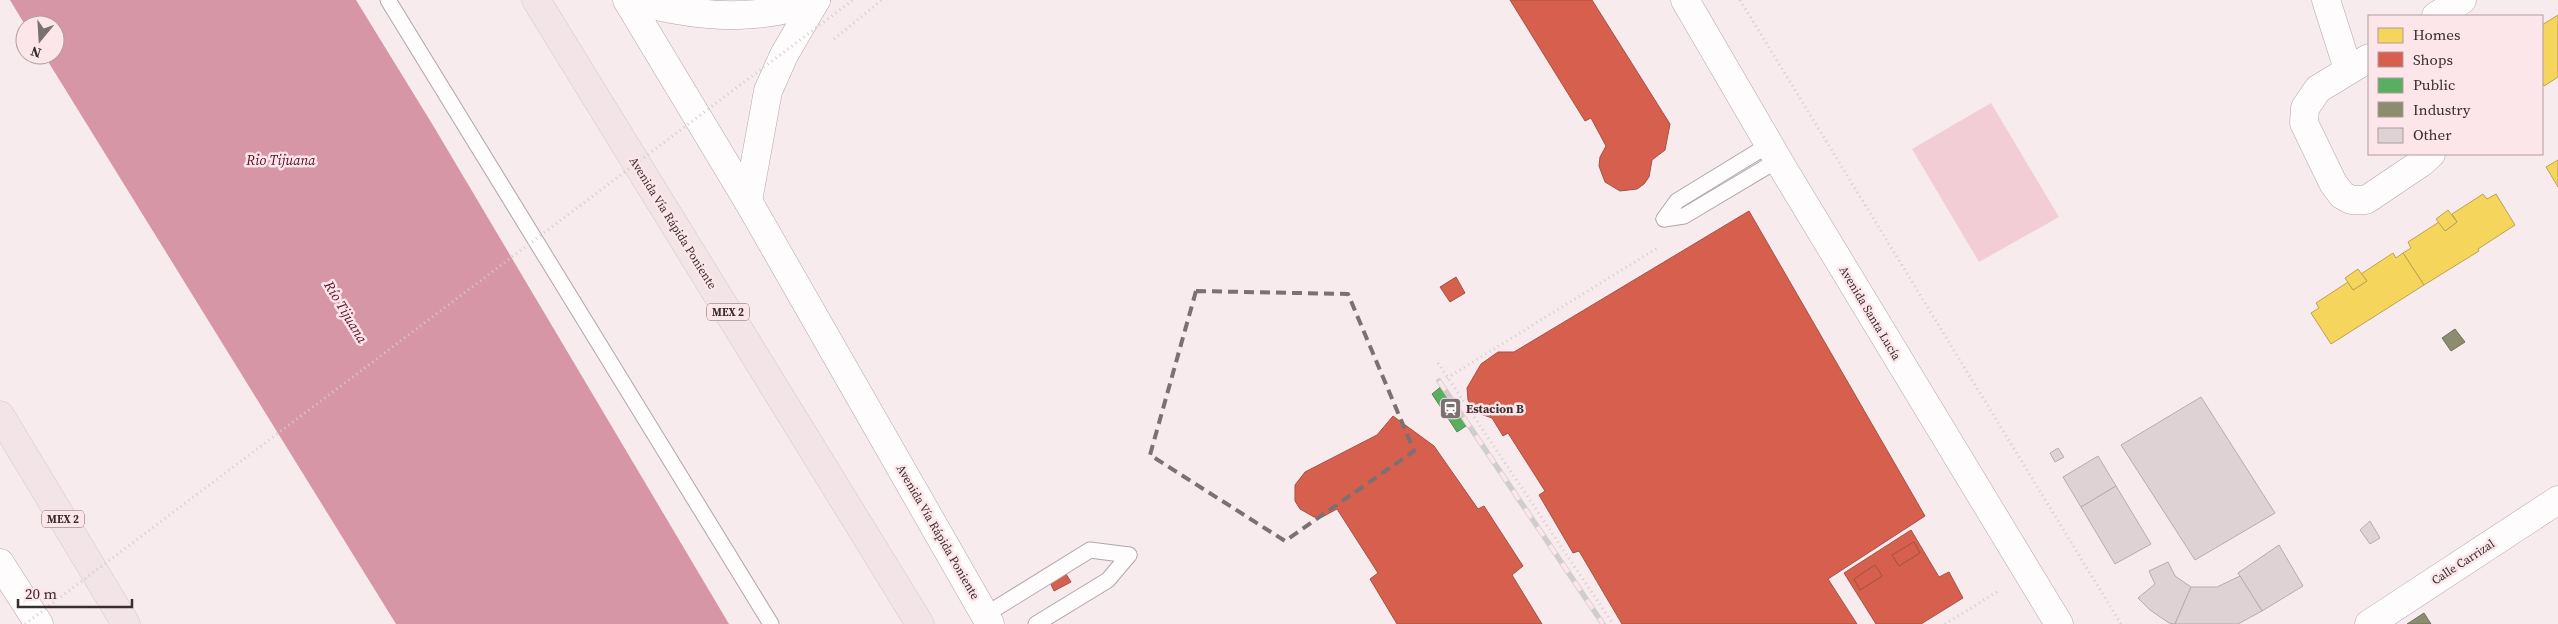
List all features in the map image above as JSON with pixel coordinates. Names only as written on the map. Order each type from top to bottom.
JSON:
[{"type":"highway","name":"Avenida Vía Rápida Poniente","points":[[536,0],[920,624]]},
{"type":"highway","name":"MEX 2","points":[[0,414],[126,624]]},
{"type":"street","name":"Avenida Vía Rápida Poniente","points":[[627,0],[748,201],[988,619]]},
{"type":"street","points":[[631,0],[670,10],[719,16],[774,14],[816,0]]},
{"type":"street","points":[[748,201],[768,92],[784,55],[816,0]]},
{"type":"street","name":"Avenida Santa Lucía","points":[[1685,0],[1774,152],[2059,624]]},
{"type":"street","points":[[2326,0],[2358,63],[2318,89],[2305,108],[2304,123],[2332,183],[2342,195],[2351,200],[2366,200],[2422,163],[2430,155]]},
{"type":"street","points":[[2438,15],[2462,0]]},
{"type":"street","name":"Calle Carrizal","points":[[2378,621],[2558,500]]},
{"type":"street","points":[[0,563],[10,597],[39,624]]},
{"type":"lane","points":[[388,0],[771,624]]},
{"type":"lane","points":[[1774,152],[1684,216],[1664,219],[1677,201],[1774,152]]},
{"type":"lane","points":[[988,619],[1090,550],[1129,555],[1108,580],[1036,624]]},
{"type":"path","points":[[24,624],[853,0]]},
{"type":"path","points":[[834,38],[882,0]]},
{"type":"path","points":[[1740,0],[2121,624]]},
{"type":"path","points":[[1447,378],[1666,243]]},
{"type":"path","points":[[1438,363],[1613,624]]},
{"type":"path","points":[[1945,624],[2027,572]]},
{"type":"highlighted area","points":[[1196,291],[1348,294],[1414,451],[1285,541],[1150,455]]},
{"type":"shaded area","points":[[1991,103],[2059,217],[1979,262],[1912,149]]},
{"type":"water","name":"Rio Tijuana","points":[[10,0],[356,0],[434,127],[729,624],[396,624],[50,65],[65,65],[65,15],[19,15]]},
{"type":"building: Homes","points":[[2558,15],[2558,77],[2544,86],[2543,84],[2543,24]]},
{"type":"building: Homes","points":[[2558,160],[2558,187],[2546,167]]},
{"type":"building: Homes","points":[[2483,194],[2487,199],[2496,194],[2515,225],[2478,249],[2479,251],[2424,285],[2403,253],[2411,248],[2408,242],[2439,222],[2445,231],[2457,222],[2452,214]]},
{"type":"building: Homes","points":[[2448,210],[2457,222],[2445,231],[2436,219]]},
{"type":"building: Homes","points":[[2393,253],[2396,258],[2403,253],[2424,285],[2331,344],[2311,313],[2319,308],[2316,303],[2348,282],[2353,290],[2367,281],[2361,274]]},
{"type":"building: Homes","points":[[2358,269],[2367,281],[2353,290],[2345,278]]},
{"type":"building: Shops","points":[[1510,0],[1592,0],[1670,124],[1665,150],[1652,160],[1649,177],[1637,189],[1620,191],[1605,182],[1599,166],[1600,157],[1606,146],[1591,118],[1585,121]]},
{"type":"building: Shops","points":[[1749,211],[1925,516],[1828,579],[1857,624],[1622,624],[1579,551],[1573,553],[1539,495],[1545,491],[1508,433],[1503,436],[1492,418],[1475,412],[1468,400],[1467,388],[1481,364],[1498,352],[1514,352]]},
{"type":"building: Shops","points":[[1456,277],[1465,293],[1450,302],[1440,287]]},
{"type":"building: Shops","points":[[1393,416],[1434,446],[1478,509],[1484,506],[1523,566],[1512,575],[1542,624],[1397,624],[1370,579],[1378,573],[1337,509],[1322,517],[1314,517],[1300,509],[1295,501],[1295,485],[1305,472],[1377,435]]},
{"type":"building: Shops","points":[[1911,530],[1939,577],[1949,572],[1963,598],[1921,624],[1876,624],[1844,573]],"holes":[[[1914,542],[1920,553],[1899,566],[1892,555]],[[1875,565],[1882,576],[1860,590],[1854,579]]]},
{"type":"building: Shops","points":[[1914,542],[1920,553],[1899,566],[1892,555]]},
{"type":"building: Shops","points":[[1875,565],[1882,576],[1860,590],[1854,579]]},
{"type":"building: Shops","points":[[1066,574],[1071,582],[1054,591],[1050,582]]},
{"type":"building: Public","name":"Estacion B","points":[[1443,385],[1469,424],[1457,432],[1432,394]]},
{"type":"building: Industry","points":[[2455,329],[2465,342],[2451,351],[2442,338]]},
{"type":"building: Industry","points":[[2424,613],[2431,624],[2407,624]]},
{"type":"building: Other","points":[[2201,397],[2275,513],[2195,560],[2121,445]]},
{"type":"building: Other","points":[[2058,448],[2064,457],[2055,462],[2050,453]]},
{"type":"building: Other","points":[[2098,456],[2116,486],[2081,507],[2063,477]]},
{"type":"building: Other","points":[[2116,486],[2151,544],[2115,564],[2081,507]]},
{"type":"building: Other","points":[[2370,521],[2380,538],[2370,544],[2360,530]]},
{"type":"building: Other","points":[[2279,545],[2303,586],[2262,611],[2238,573]]},
{"type":"building: Other","points":[[2168,562],[2175,576],[2191,587],[2175,624],[2169,623],[2150,610],[2138,598],[2155,584],[2149,571]]},
{"type":"building: Other","points":[[2240,576],[2262,611],[2238,624],[2175,624],[2191,587],[2217,587]]},
{"type":"railway","points":[[1439,381],[1603,624]]},
{"type":"place","name":"Estacion B","points":[[1450,409]]},
{"type":"water label","name":"Río Tijuana","points":[[346,312]]}]
